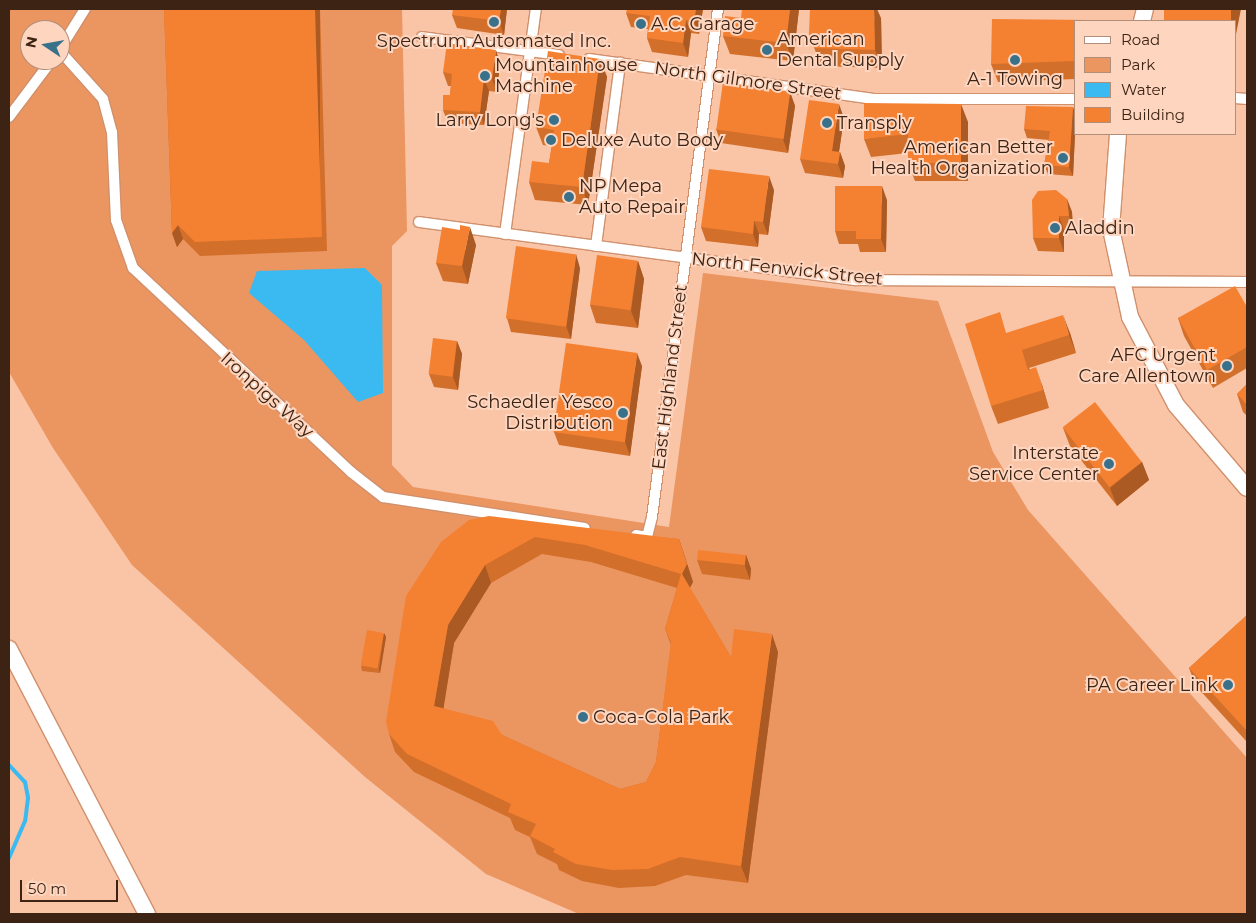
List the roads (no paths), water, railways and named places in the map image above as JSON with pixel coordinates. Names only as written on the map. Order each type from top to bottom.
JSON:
[{"type":"main road","points":[[1118,135],[1111,194],[1119,281],[1138,335],[1162,384],[1247,488]]},
{"type":"main road","points":[[9,649],[147,914]]},
{"type":"street","points":[[70,34],[86,9]]},
{"type":"street","points":[[506,234],[536,9]]},
{"type":"street","name":"East Highland Street","points":[[628,534],[647,537],[718,9]]},
{"type":"street","name":"North Gilmore Street","points":[[422,36],[872,99],[1074,98]]},
{"type":"street","name":"Ironpigs Way","points":[[70,61],[104,99],[112,132],[116,220],[133,268],[351,472],[383,497],[599,530]]},
{"type":"street","points":[[596,246],[620,63]]},
{"type":"street","points":[[9,118],[45,70]]},
{"type":"street","name":"North Fenwick Street","points":[[419,222],[855,280],[1247,282]]},
{"type":"water","points":[[365,268],[382,285],[383,393],[358,402],[304,340],[249,293],[257,271]]},
{"type":"waterway","points":[[9,765],[25,782],[28,798],[25,821],[9,858]]},
{"type":"place","name":"Spectrum Automated Inc.","points":[[494,22]]},
{"type":"place","name":"A.C. Garage","points":[[641,24]]},
{"type":"place","name":"American Dental Supply","points":[[767,50]]},
{"type":"place","name":"A-1 Towing","points":[[1015,60]]},
{"type":"place","name":"Mountainhouse Machine","points":[[485,76]]},
{"type":"place","name":"Larry Long's","points":[[554,120]]},
{"type":"place","name":"Transply","points":[[827,123]]},
{"type":"place","name":"Deluxe Auto Body","points":[[551,140]]},
{"type":"place","name":"American Better Health Organization","points":[[1063,158]]},
{"type":"place","name":"NP Mepa Auto Repair","points":[[569,197]]},
{"type":"place","name":"Aladdin","points":[[1055,228]]},
{"type":"place","name":"AFC Urgent Care Allentown","points":[[1227,366]]},
{"type":"place","name":"Schaedler Yesco Distribution","points":[[623,413]]},
{"type":"place","name":"Interstate Service Center","points":[[1109,464]]},
{"type":"place","name":"PA Career Link","points":[[1228,685]]},
{"type":"place","name":"Coca-Cola Park","points":[[583,717]]}]
